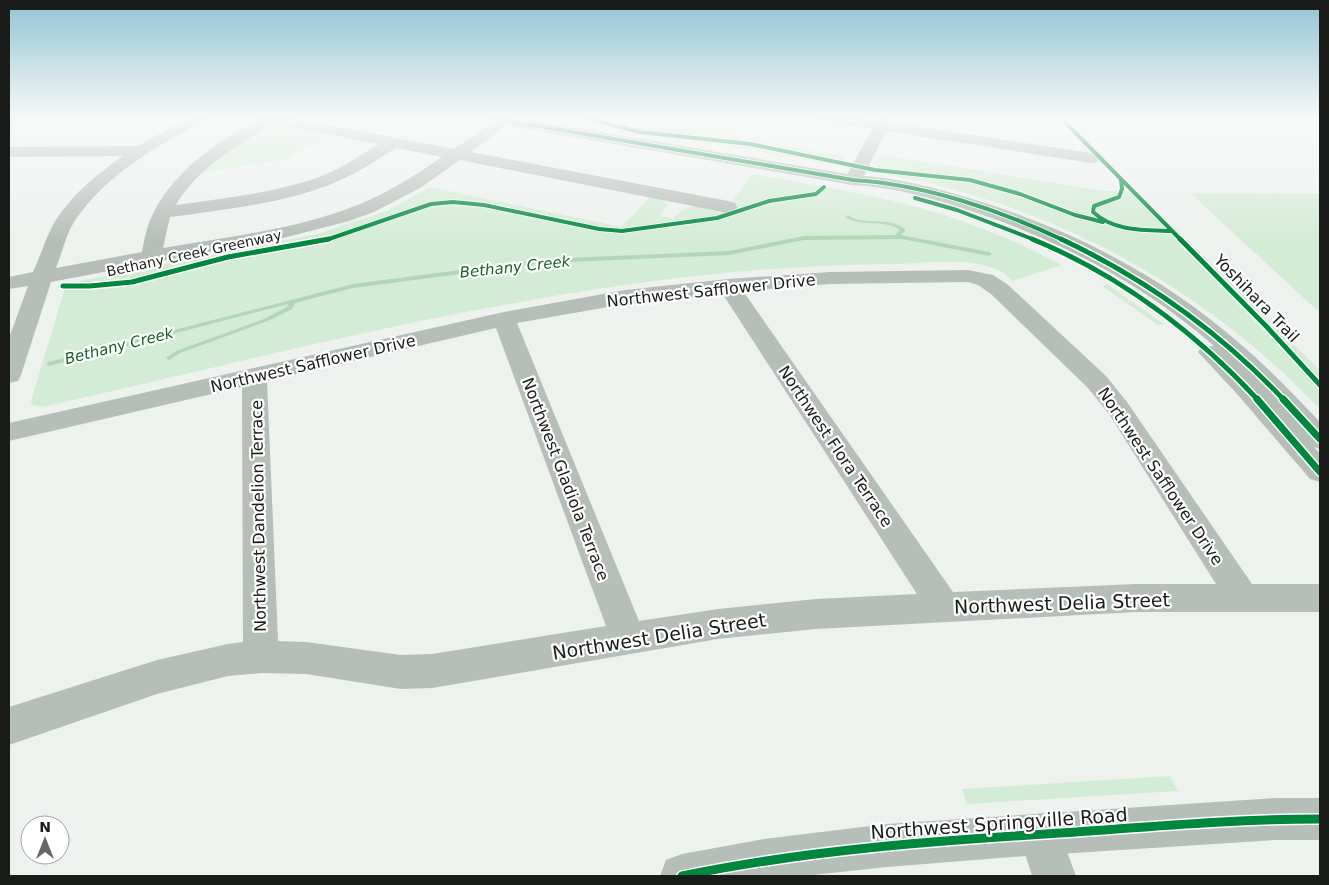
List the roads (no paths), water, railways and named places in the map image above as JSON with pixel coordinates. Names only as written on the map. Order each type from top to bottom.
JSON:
[{"type":"street","points":[[9,374],[41,277],[65,222],[107,176],[131,158]]},
{"type":"street","points":[[150,256],[162,213],[170,200],[200,166],[210,158]]},
{"type":"street","points":[[162,213],[277,194],[317,183],[343,172],[367,158]]},
{"type":"street","points":[[9,283],[282,232],[342,217],[394,196],[451,158]]},
{"type":"street","points":[[473,158],[728,207]]},
{"type":"street","points":[[731,158],[853,180],[970,214],[1016,230],[1059,250],[1110,278],[1161,312],[1223,364],[1320,472]]},
{"type":"street","points":[[853,180],[864,158]]},
{"type":"street","points":[[853,180],[880,181],[910,187],[983,208],[1029,225],[1100,259],[1173,303],[1215,334],[1272,386],[1320,439]]},
{"type":"street","name":"Northwest Safflower Drive","points":[[9,432],[504,319],[625,297],[830,278],[956,276],[979,278],[992,284],[1098,382],[1118,408],[1244,598]]},
{"type":"street","name":"Northwest Flora Terrace","points":[[728,286],[945,608]]},
{"type":"street","name":"Northwest Gladiola Terrace","points":[[504,319],[628,638]]},
{"type":"street","name":"Northwest Dandelion Terrace","points":[[254,376],[261,657]]},
{"type":"street","name":"Northwest Delia Street","points":[[9,726],[157,677],[228,660],[261,657],[306,658],[401,672],[432,671],[718,624],[816,614],[1136,598],[1320,598]]},
{"type":"street","name":"Northwest Springville Road","points":[[682,876],[800,854],[897,844],[1276,819],[1320,819]]},
{"type":"street","points":[[1040,834],[1054,876]]},
{"type":"waterway","points":[[848,217],[861,222],[890,223],[903,230],[896,237]]},
{"type":"waterway","name":"Bethany Creek","points":[[49,364],[353,286],[545,261],[729,253],[804,238],[902,237],[989,254]]},
{"type":"waterway","points":[[169,358],[178,352],[266,320],[290,308],[292,302]]}]
